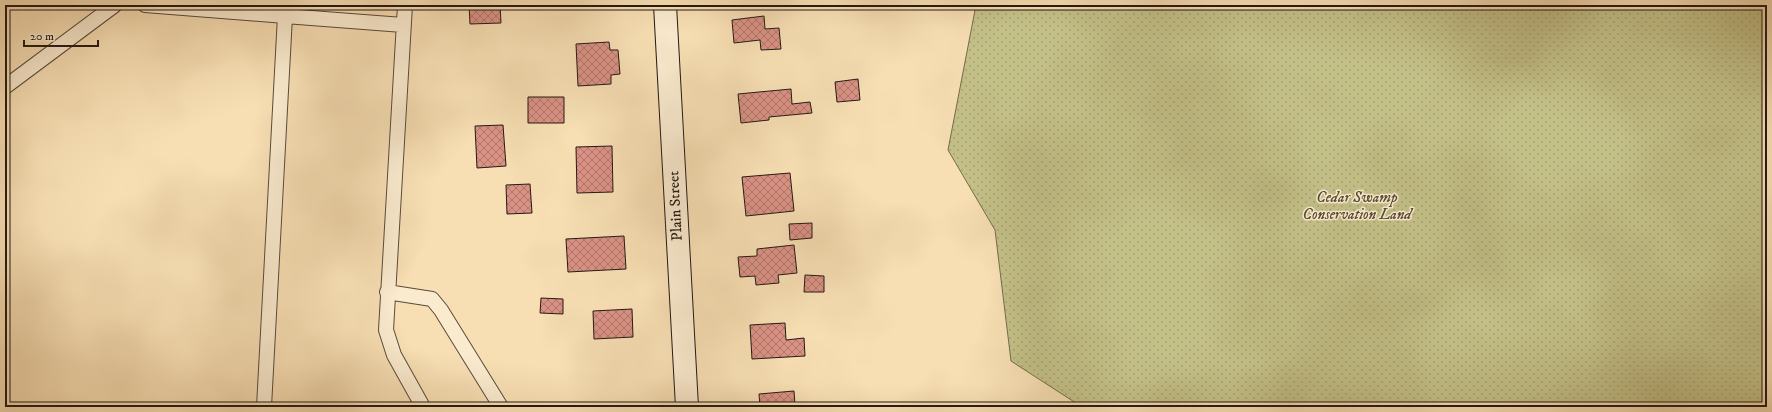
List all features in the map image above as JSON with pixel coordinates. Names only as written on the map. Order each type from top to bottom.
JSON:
[{"type":"main road","name":"Plain Street","points":[[665,5],[686,407]]},
{"type":"lane","points":[[5,87],[115,5]]},
{"type":"lane","points":[[145,5],[403,25]]},
{"type":"lane","points":[[404,5],[386,330],[394,355],[423,407]]},
{"type":"lane","points":[[264,407],[285,16]]},
{"type":"lane","points":[[387,292],[432,299],[441,310],[501,407]]},
{"type":"green space","name":"Cedar Swamp Conservation Land","points":[[976,5],[1767,5],[1767,407],[1082,407],[1011,361],[995,230],[948,150]]},
{"type":"building","points":[[469,5],[500,5],[501,23],[470,24]]},
{"type":"building","points":[[764,16],[765,29],[779,28],[781,49],[761,50],[760,40],[734,43],[732,20]]},
{"type":"building","points":[[609,42],[610,50],[618,50],[620,74],[611,75],[611,84],[578,86],[576,44]]},
{"type":"building","points":[[858,79],[860,100],[837,102],[835,82]]},
{"type":"building","points":[[791,89],[792,104],[810,102],[812,113],[769,117],[769,120],[741,123],[738,94]]},
{"type":"building","points":[[528,97],[564,97],[564,123],[528,123]]},
{"type":"building","points":[[503,125],[506,166],[477,168],[475,126]]},
{"type":"building","points":[[612,146],[613,192],[577,193],[576,147]]},
{"type":"building","points":[[790,173],[794,211],[746,216],[742,177]]},
{"type":"building","points":[[530,184],[532,213],[507,214],[506,185]]},
{"type":"building","points":[[812,223],[812,238],[790,240],[789,224]]},
{"type":"building","points":[[624,236],[626,269],[568,272],[566,239]]},
{"type":"building","points":[[794,245],[797,273],[778,275],[779,283],[756,285],[755,276],[740,277],[738,257],[757,256],[757,249]]},
{"type":"building","points":[[805,275],[824,276],[824,292],[804,292]]},
{"type":"building","points":[[541,298],[563,299],[563,314],[540,313]]},
{"type":"building","points":[[632,309],[633,337],[594,339],[593,311]]},
{"type":"building","points":[[785,323],[786,340],[804,338],[805,356],[752,359],[750,325]]},
{"type":"building","points":[[794,391],[795,405],[808,404],[808,407],[760,407],[759,394]]}]
